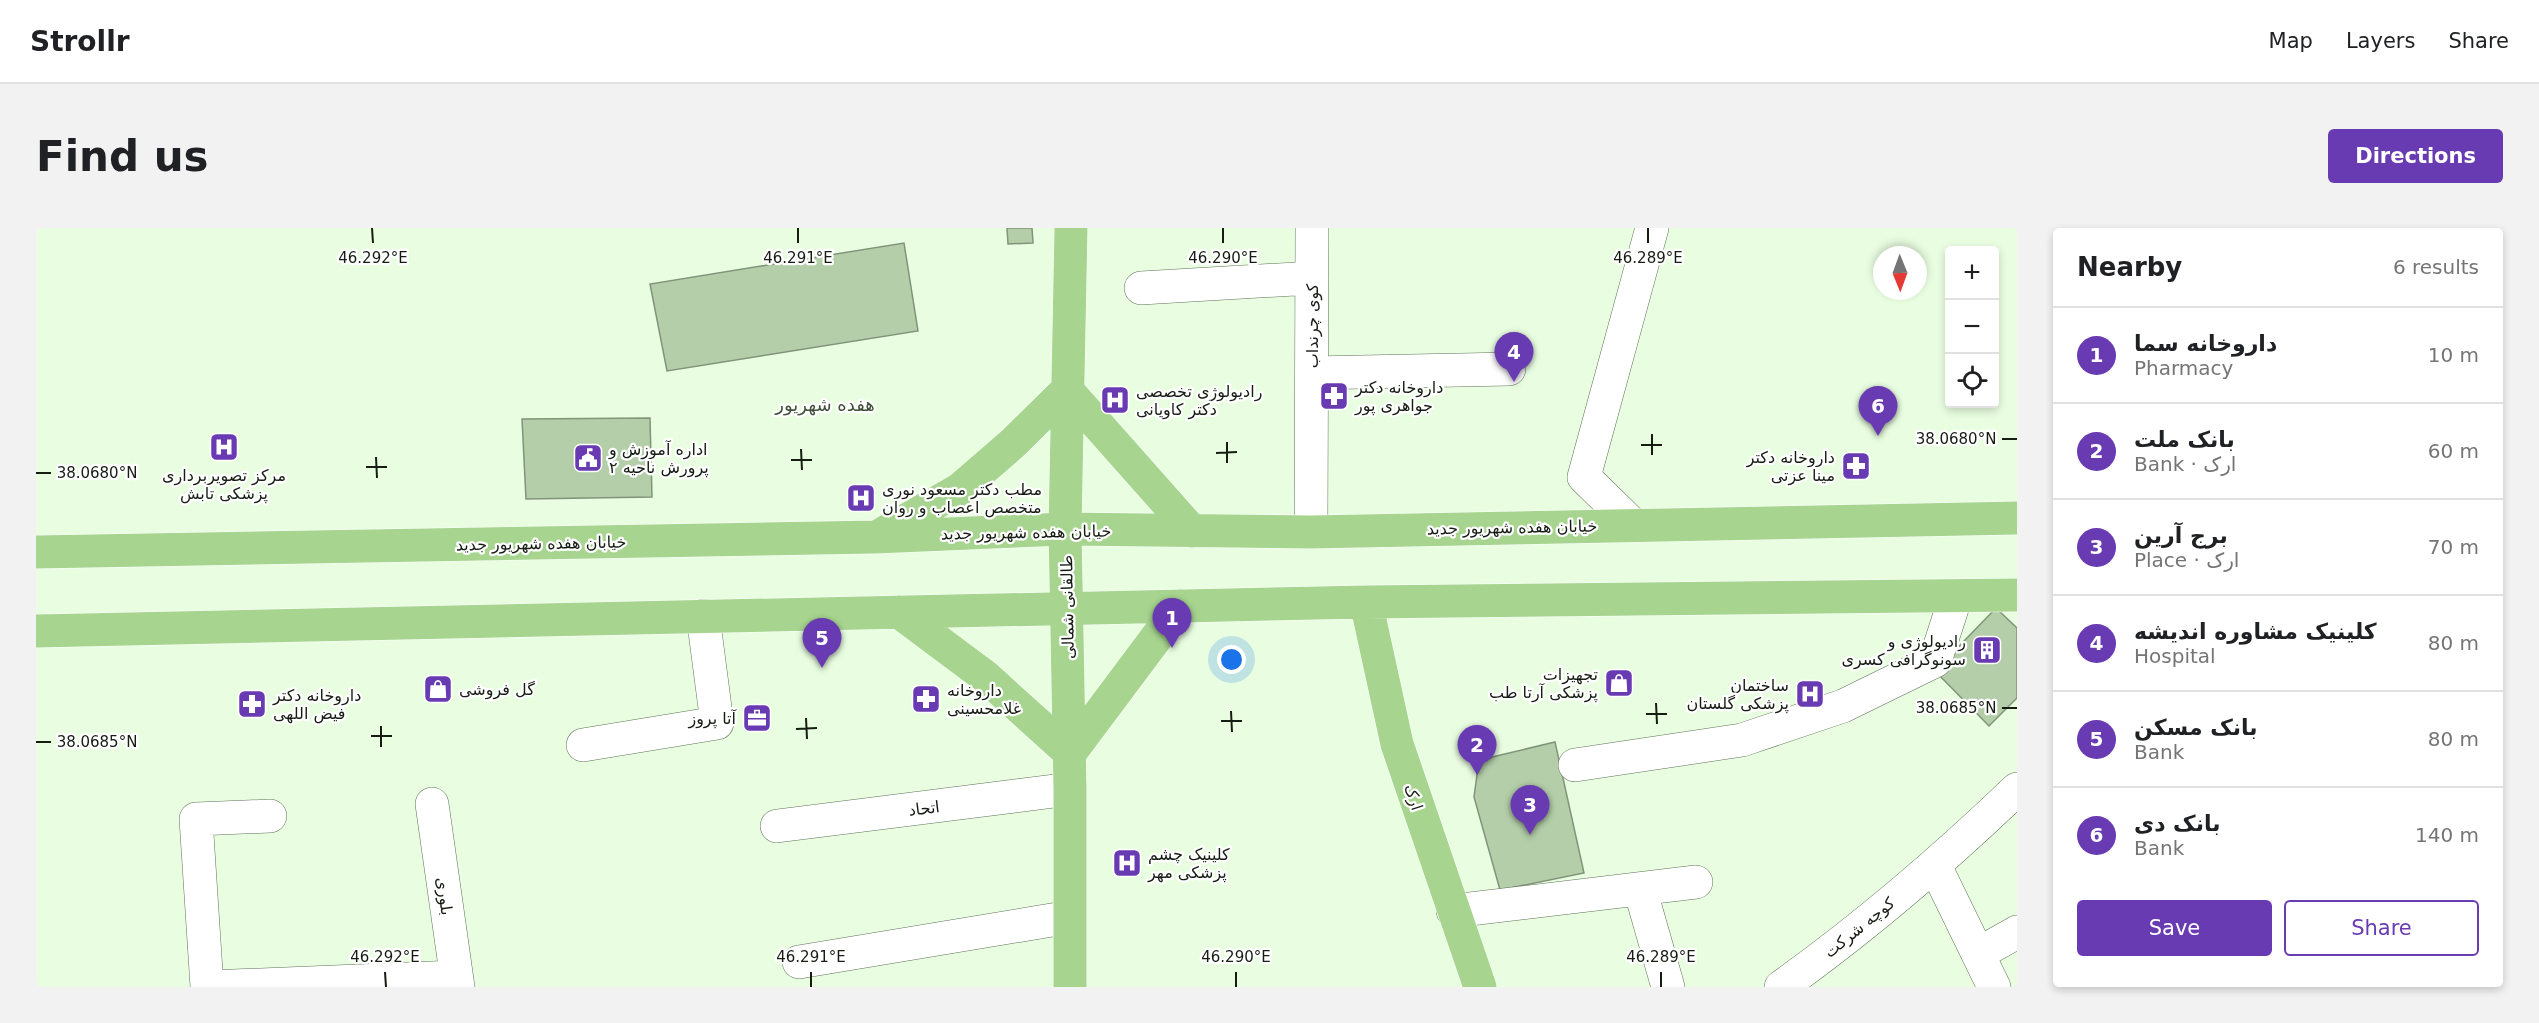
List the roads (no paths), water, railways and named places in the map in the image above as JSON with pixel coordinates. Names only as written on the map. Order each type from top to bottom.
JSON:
[{"type":"main road","name":"طالقانی شمالی","points":[[1070,987],[1070,753],[1065,530],[1071,228]]},
{"type":"main road","points":[[876,537],[960,489],[1012,444],[1067,390],[1192,531]]},
{"type":"main road","name":"خیابان هفده شهریور جدید","points":[[36,552],[876,537],[1065,530],[1311,532],[2017,519]]},
{"type":"main road","points":[[36,631],[1366,602],[2017,595]]},
{"type":"main road","name":"ارک","points":[[1366,602],[1397,744],[1480,987]]},
{"type":"main road","points":[[899,612],[986,677],[1070,753],[1180,606]]},
{"type":"street","name":"کوی چرنداب","points":[[1311,532],[1312,228]]},
{"type":"street","points":[[1633,525],[1584,477],[1652,228]]},
{"type":"street","points":[[1141,288],[1312,278]]},
{"type":"street","points":[[1312,373],[1509,369]]},
{"type":"street","points":[[1575,765],[1742,740],[1843,706],[1935,661],[1956,596]]},
{"type":"street","points":[[583,745],[717,723],[703,616]]},
{"type":"street","name":"اتحاد","points":[[777,826],[1070,789]]},
{"type":"street","name":"کوچه شرکت","points":[[1781,987],[1827,955],[1935,866],[2017,789]]},
{"type":"street","name":"بلوری","points":[[432,804],[457,982]]},
{"type":"street","points":[[270,816],[196,819],[209,987],[457,982]]},
{"type":"street","points":[[1935,866],[1994,987]]},
{"type":"street","points":[[1453,911],[1696,882]]},
{"type":"street","points":[[1640,889],[1668,987]]},
{"type":"street","points":[[799,962],[1070,917]]},
{"type":"street","points":[[1978,954],[2017,932]]},
{"type":"place","name":"کلینیک مشاوره اندیشه","points":[[1514,382]]},
{"type":"place","name":"داروخانه دکتر جواهری پور","points":[[1334,396]]},
{"type":"place","name":"رادیولوژی تخصصی دکتر کاویانی","points":[[1115,400]]},
{"type":"place","name":"بانک دی","points":[[1878,436]]},
{"type":"place","name":"مرکز تصویربرداری پزشکی تابش","points":[[224,447]]},
{"type":"place","name":"اداره آموزش و پرورش ناحیه ۲","points":[[588,458]]},
{"type":"place","name":"داروخانه دکتر مینا عزتی","points":[[1856,466]]},
{"type":"place","name":"مطب دکتر مسعود نوری متخصص اعصاب و روان","points":[[861,498]]},
{"type":"place","name":"داروخانه سما","points":[[1172,648]]},
{"type":"place","name":"رادیولوژی و سونوگرافی کسری","points":[[1987,650]]},
{"type":"place","name":"بانک مسکن","points":[[822,668]]},
{"type":"place","name":"تجهیزات پزشکی آرتا طب","points":[[1619,683]]},
{"type":"place","name":"گل فروشی","points":[[438,689]]},
{"type":"place","name":"ساختمان پزشکی گلستان","points":[[1810,694]]},
{"type":"place","name":"داروخانه غلامحسینی","points":[[926,699]]},
{"type":"place","name":"داروخانه دکتر فیض اللهی","points":[[252,704]]},
{"type":"place","name":"آتا پروز","points":[[757,718]]},
{"type":"place","name":"بانک ملت","points":[[1477,775]]},
{"type":"place","name":"برج آرین","points":[[1530,835]]},
{"type":"place","name":"کلینیک چشم پزشکی مهر","points":[[1127,863]]},
{"type":"district","name":"هفده شهریور","points":[[825,405]]}]
